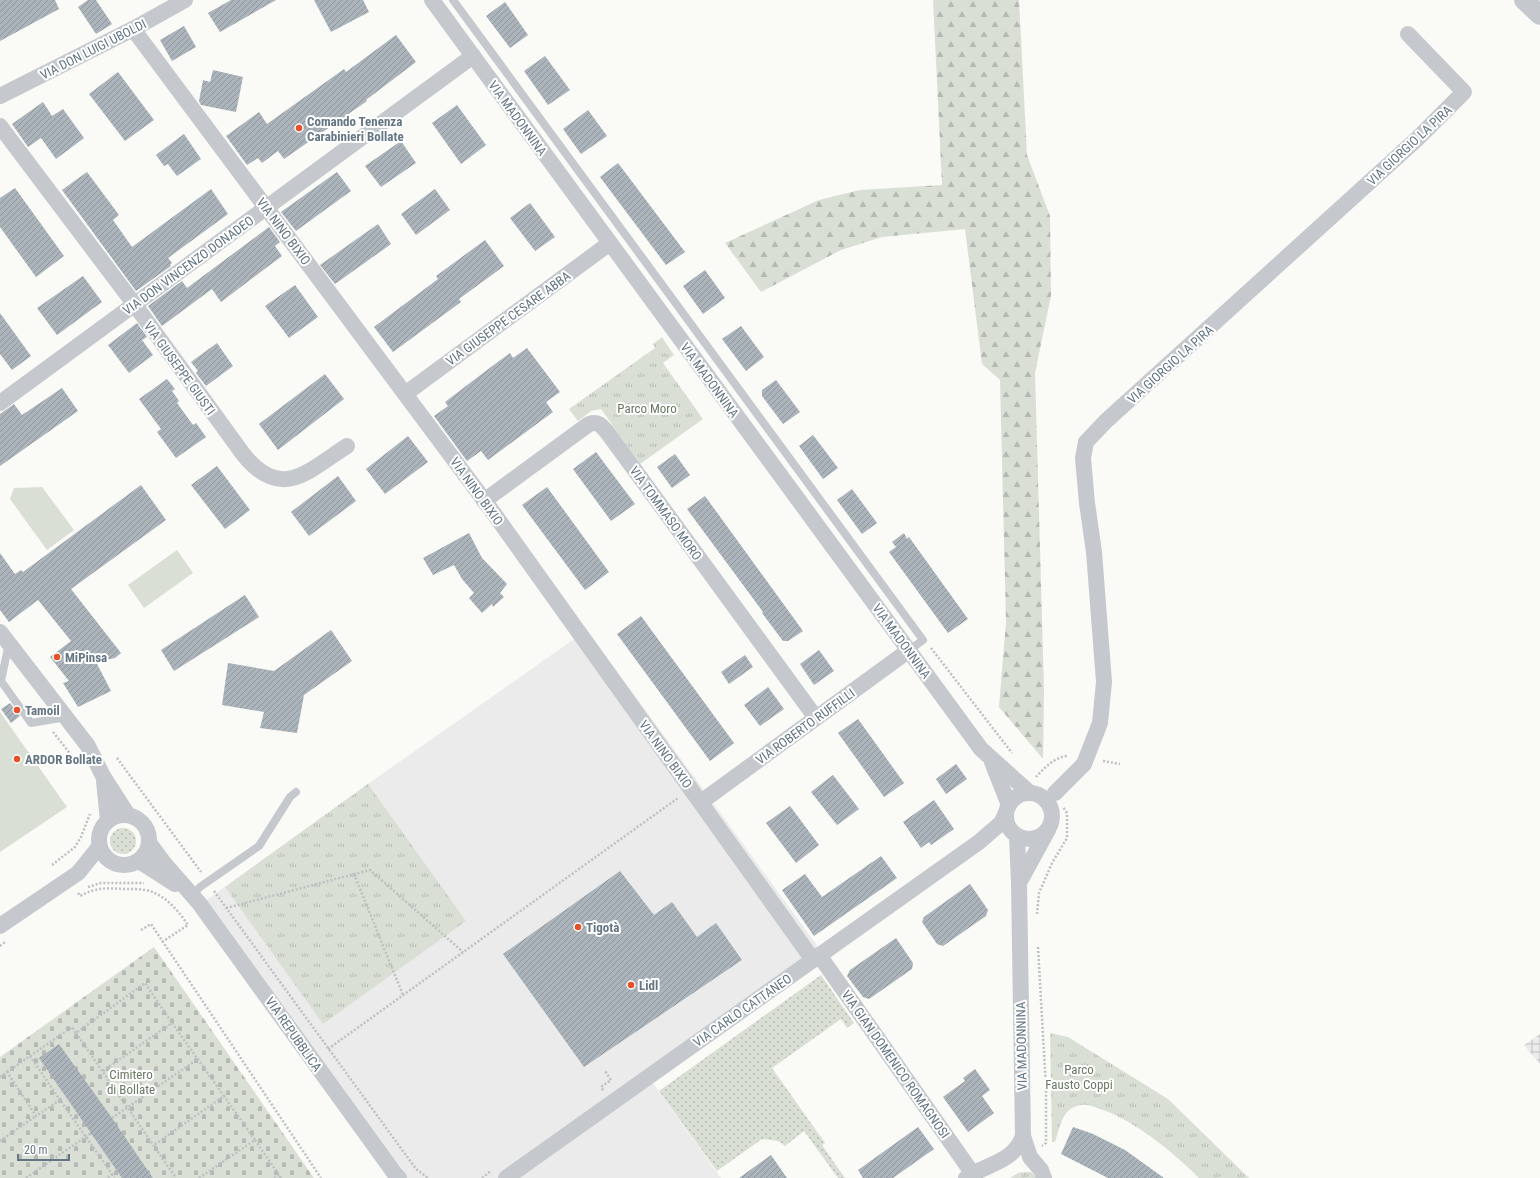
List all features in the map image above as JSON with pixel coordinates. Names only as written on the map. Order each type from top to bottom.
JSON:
[{"type":"street","name":"VIA DON LUIGI UBOLDI","points":[[0,96],[133,29],[185,0]]},
{"type":"street","name":"VIA MADONNINA","points":[[432,0],[908,650],[986,753],[1030,793]]},
{"type":"street","points":[[1524,0],[1540,16]]},
{"type":"street","name":"VIA NINO BIXIO","points":[[133,29],[484,501],[691,789],[816,958]]},
{"type":"street","name":"VIA GIORGIO LA PIRA","points":[[1055,793],[1084,764],[1100,723],[1104,682],[1094,552],[1087,504],[1083,458],[1086,442],[1106,421],[1417,139],[1464,92],[1408,34]]},
{"type":"street","name":"VIA DON VINCENZO DONADEO","points":[[0,403],[473,56]]},
{"type":"street","name":"VIA GIUSEPPE GIUSTI","points":[[0,126],[135,305],[243,454],[257,470],[277,479],[293,479],[347,446]]},
{"type":"street","name":"VIA GIUSEPPE CESARE ABBA","points":[[405,394],[610,243]]},
{"type":"street","name":"VIA TOMMASO MORO","points":[[484,501],[589,424],[594,422],[598,423],[607,432],[816,718]]},
{"type":"street","points":[[4,637],[88,746],[103,776],[128,815]]},
{"type":"street","name":"VIA ROBERTO RUFFILLI","points":[[701,802],[908,650]]},
{"type":"street","name":"VIA MADONNINA","points":[[986,753],[1008,809]]},
{"type":"street","points":[[103,776],[108,820]]},
{"type":"street","points":[[1030,793],[1037,794],[1044,798],[1052,811],[1052,818],[1046,833],[1036,838],[1024,839],[1015,835],[1009,828],[1006,821],[1008,809],[1018,796],[1030,793]]},
{"type":"street","name":"VIA CARLO CATTANEO","points":[[506,1178],[978,842],[1001,823],[1008,809]]},
{"type":"street","points":[[121,815],[128,815],[135,817],[147,828],[150,844],[148,850],[139,861],[126,866],[113,863],[107,859],[100,846],[100,832],[108,820],[121,815]]},
{"type":"street","name":"VIA MADONNINA","points":[[1019,883],[1050,826]]},
{"type":"street","name":"VIA CARLO CATTANEO","points":[[978,842],[998,835],[1015,835]]},
{"type":"street","name":"VIA MADONNINA","points":[[970,1176],[1014,1153],[1020,1145],[1023,1136],[1019,883],[1015,835]]},
{"type":"street","name":"VIA REPUBBLICA","points":[[150,844],[199,903],[397,1177]]},
{"type":"street","points":[[0,926],[78,873],[100,846]]},
{"type":"street","name":"VIA REPUBBLICA","points":[[139,861],[192,895]]},
{"type":"street","points":[[78,873],[113,863]]},
{"type":"street","name":"VIA GIAN DOMENICO ROMAGNOSI","points":[[816,958],[970,1176]]},
{"type":"street","points":[[1023,1136],[1030,1157],[1041,1170],[1044,1178]]},
{"type":"lane","points":[[453,0],[923,640],[908,650]]},
{"type":"lane","points":[[4,637],[2,681],[31,723],[66,717]]},
{"type":"lane","points":[[192,895],[207,882],[259,846],[290,797],[296,792]]},
{"type":"path","points":[[44,720],[76,762]]},
{"type":"path","points":[[986,753],[1000,738]]},
{"type":"path","points":[[117,758],[416,1169],[428,1178]]},
{"type":"path","points":[[328,1049],[691,789]]},
{"type":"path","points":[[52,865],[75,847],[91,813]]},
{"type":"path","points":[[226,908],[370,870],[463,952]]},
{"type":"path","points":[[354,874],[403,995]]},
{"type":"path","points":[[73,896],[88,887],[101,882],[145,883]]},
{"type":"path","points":[[78,893],[80,896],[88,892],[107,887],[147,890],[171,903],[188,925],[162,942]]},
{"type":"path","points":[[141,930],[150,924],[321,1178]]},
{"type":"path","points":[[0,946],[6,942]]},
{"type":"path","points":[[76,1033],[145,983],[280,1177],[274,1178]]},
{"type":"path","points":[[102,1071],[172,1023]]},
{"type":"path","points":[[0,1076],[72,1027],[176,1178]]},
{"type":"path","points":[[30,1056],[114,1178]]},
{"type":"path","points":[[112,1118],[198,1059]]},
{"type":"path","points":[[604,1092],[601,1087],[611,1080],[605,1071]]},
{"type":"path","points":[[7,1072],[36,1116]]},
{"type":"path","points":[[154,1145],[224,1096]]},
{"type":"path","points":[[0,1141],[60,1100]]},
{"type":"path","points":[[26,1178],[91,1133]]},
{"type":"path","points":[[199,1178],[255,1140]]},
{"type":"path","points":[[106,1178],[112,1174]]},
{"type":"shaded area","points":[[587,630],[824,955],[650,1079],[721,1178],[399,1178],[201,904]]},
{"type":"shaded area","points":[[1540,1034],[1540,1064],[1524,1045]]},
{"type":"green space","points":[[933,0],[1019,0],[1027,155],[1050,216],[1051,296],[1035,373],[1044,689],[1043,759],[999,707],[1006,622],[1000,380],[982,364],[965,229],[882,237],[841,250],[761,292],[725,243],[819,200],[860,190],[942,185]]},
{"type":"green space","name":"Parco Moro","points":[[662,337],[674,355],[663,363],[703,419],[640,464],[601,409],[591,411],[578,421],[569,409],[655,348],[653,344]]},
{"type":"green space","points":[[42,487],[74,530],[47,550],[10,499],[14,488]]},
{"type":"green space","points":[[177,550],[193,573],[144,608],[128,585]]},
{"type":"green space","name":"ARDOR Bollate","points":[[0,712],[67,807],[0,852]]},
{"type":"green space","points":[[368,784],[466,921],[323,1024],[225,887]]},
{"type":"green space","points":[[123,828],[132,832],[136,841],[132,850],[123,854],[114,850],[110,841],[114,832]]},
{"type":"green space","name":"Cimitero di Bollate","points":[[154,947],[314,1178],[0,1178],[0,1057]]},
{"type":"green space","points":[[821,975],[854,1023],[847,1028],[841,1019],[772,1068],[825,1143],[822,1145],[845,1178],[838,1178],[804,1131],[785,1146],[778,1141],[762,1139],[717,1171],[659,1091]]},
{"type":"green space","name":"Parco Fausto Coppi","points":[[1050,1033],[1068,1037],[1168,1099],[1249,1178],[1199,1178],[1165,1147],[1138,1128],[1110,1113],[1087,1105],[1077,1106],[1068,1111],[1062,1122],[1055,1142],[1052,1142]]},
{"type":"green space","points":[[1031,1172],[1037,1178],[1010,1178],[1018,1173]]},
{"type":"building","points":[[0,0],[55,0],[59,9],[0,41]]},
{"type":"building","points":[[88,0],[96,0],[112,24],[96,34],[78,7]]},
{"type":"building","points":[[231,0],[276,0],[220,32],[208,13]]},
{"type":"building","points":[[314,0],[363,0],[369,12],[331,32]]},
{"type":"building","points":[[505,2],[528,35],[510,48],[486,16]]},
{"type":"building","points":[[184,26],[196,47],[172,61],[160,40]]},
{"type":"building","points":[[396,35],[416,62],[366,100],[367,101],[284,159],[278,151],[262,163],[258,158],[247,165],[226,136],[259,112],[267,124],[344,69],[346,72]]},
{"type":"building","points":[[545,56],[570,90],[548,105],[524,71]]},
{"type":"building","points":[[213,70],[243,77],[236,112],[201,105],[199,101],[203,80],[210,82]]},
{"type":"building","points":[[118,72],[154,120],[125,141],[89,94]]},
{"type":"building","points":[[43,102],[52,116],[63,109],[84,138],[56,159],[41,138],[28,147],[12,124]]},
{"type":"building","points":[[457,105],[486,145],[461,164],[432,123]]},
{"type":"building","points":[[588,110],[607,136],[581,154],[563,129]]},
{"type":"building","points":[[184,134],[201,159],[177,176],[168,164],[164,166],[156,155]]},
{"type":"building","points":[[401,141],[416,163],[381,187],[365,166]]},
{"type":"building","points":[[618,163],[685,252],[666,265],[600,177]]},
{"type":"building","points":[[87,172],[119,215],[113,220],[132,247],[211,189],[228,214],[168,258],[172,263],[170,265],[171,266],[136,291],[62,190]]},
{"type":"building","points":[[337,172],[351,191],[296,231],[281,212]]},
{"type":"building","points":[[15,188],[64,256],[36,277],[0,227],[0,198]]},
{"type":"building","points":[[435,189],[450,210],[416,235],[401,214]]},
{"type":"building","points":[[530,203],[555,237],[535,251],[510,218]]},
{"type":"building","points":[[378,224],[391,244],[335,284],[320,265]]},
{"type":"building","points":[[269,227],[280,242],[275,246],[282,256],[221,302],[212,289],[162,326],[148,306],[182,281],[187,288]]},
{"type":"building","points":[[485,240],[504,266],[459,299],[461,302],[393,352],[374,327],[438,279],[436,276]]},
{"type":"building","points":[[705,270],[725,298],[703,314],[683,286]]},
{"type":"building","points":[[83,276],[102,302],[57,335],[37,308]]},
{"type":"building","points":[[295,285],[318,317],[289,338],[265,306]]},
{"type":"building","points":[[0,313],[31,356],[12,370],[0,354]]},
{"type":"building","points":[[137,323],[147,337],[142,340],[153,355],[129,373],[108,345]]},
{"type":"building","points":[[741,326],[764,357],[746,371],[722,339]]},
{"type":"building","points":[[217,343],[233,366],[206,386],[196,373],[198,371],[191,362]]},
{"type":"building","points":[[527,348],[560,392],[546,402],[553,412],[488,460],[481,451],[467,461],[434,416],[448,406],[445,402],[510,353],[513,358]]},
{"type":"building","points":[[325,374],[344,399],[278,450],[259,424]]},
{"type":"building","points":[[167,379],[175,389],[172,391],[179,401],[177,403],[193,425],[196,423],[206,437],[176,458],[157,432],[161,429],[139,399]]},
{"type":"building","points":[[776,380],[800,412],[783,424],[762,396],[762,390]]},
{"type":"building","points":[[62,388],[78,411],[0,466],[0,414],[14,404],[22,415]]},
{"type":"building","points":[[813,435],[838,468],[823,479],[799,446]]},
{"type":"building","points":[[408,436],[428,462],[385,494],[366,469]]},
{"type":"building","points":[[596,452],[635,504],[611,521],[573,469]]},
{"type":"building","points":[[675,454],[690,475],[672,488],[657,467]]},
{"type":"building","points":[[217,466],[250,510],[225,529],[191,485]]},
{"type":"building","points":[[338,476],[356,501],[309,536],[291,512]]},
{"type":"building","points":[[141,485],[166,520],[71,589],[121,653],[115,658],[96,662],[111,691],[78,707],[63,683],[69,681],[50,657],[71,641],[38,600],[9,622],[0,610],[0,553],[15,574],[21,570],[23,572]]},
{"type":"building","points":[[547,487],[609,572],[585,590],[522,505]]},
{"type":"building","points":[[852,489],[877,523],[862,534],[837,500]]},
{"type":"building","points":[[705,496],[803,631],[788,641],[783,641],[687,509]]},
{"type":"building","points":[[469,533],[482,558],[507,584],[500,593],[504,597],[493,607],[492,604],[482,613],[469,598],[474,593],[462,579],[454,565],[433,575],[423,558]]},
{"type":"building","points":[[904,533],[907,539],[909,537],[968,619],[948,633],[889,552],[896,547],[892,542]]},
{"type":"building","points":[[245,595],[259,617],[174,671],[161,650]]},
{"type":"building","points":[[641,616],[734,743],[710,761],[617,634]]},
{"type":"building","points":[[331,630],[352,661],[304,695],[297,733],[260,728],[264,712],[222,705],[228,663],[274,671]]},
{"type":"building","points":[[819,650],[834,671],[814,685],[800,664]]},
{"type":"building","points":[[745,655],[753,667],[729,684],[721,672]]},
{"type":"building","points":[[768,687],[784,709],[760,726],[744,705]]},
{"type":"building","points":[[10,703],[20,716],[11,723],[1,709]]},
{"type":"building","points":[[858,719],[904,783],[884,797],[838,733]]},
{"type":"building","points":[[956,764],[967,779],[946,794],[936,779]]},
{"type":"building","points":[[833,775],[859,809],[837,825],[811,792]]},
{"type":"building","points":[[934,800],[954,829],[931,845],[929,842],[921,848],[903,822]]},
{"type":"building","points":[[790,806],[819,845],[796,863],[766,823]]},
{"type":"building","points":[[881,856],[897,878],[814,936],[782,890],[805,874],[822,897]]},
{"type":"building","name":"Lidl","points":[[620,871],[654,915],[672,902],[697,937],[716,923],[742,960],[584,1067],[503,954]]},
{"type":"building","points":[[970,884],[988,910],[986,916],[943,946],[937,944],[922,922],[924,917]]},
{"type":"building","points":[[896,938],[913,963],[912,969],[869,999],[863,997],[847,976],[850,970]]},
{"type":"building","points":[[59,1044],[153,1178],[122,1178],[39,1058]]},
{"type":"building","points":[[975,1069],[990,1090],[982,1096],[994,1113],[968,1132],[943,1097],[965,1081],[963,1078]]},
{"type":"building","points":[[918,1127],[934,1149],[893,1178],[863,1178],[858,1170]]},
{"type":"building","points":[[1073,1127],[1093,1134],[1125,1150],[1164,1178],[1108,1178],[1061,1154]]},
{"type":"building","points":[[771,1155],[787,1178],[739,1178]]},
{"type":"place","name":"Comando Tenenza Carabinieri Bollate","points":[[299,128]]},
{"type":"place","name":"MiPinsa","points":[[57,657]]},
{"type":"place","name":"Tamoil","points":[[17,710]]},
{"type":"place","name":"ARDOR Bollate","points":[[17,759]]},
{"type":"place","name":"Tigotà","points":[[578,927]]},
{"type":"place","name":"Lidl","points":[[631,985]]}]
